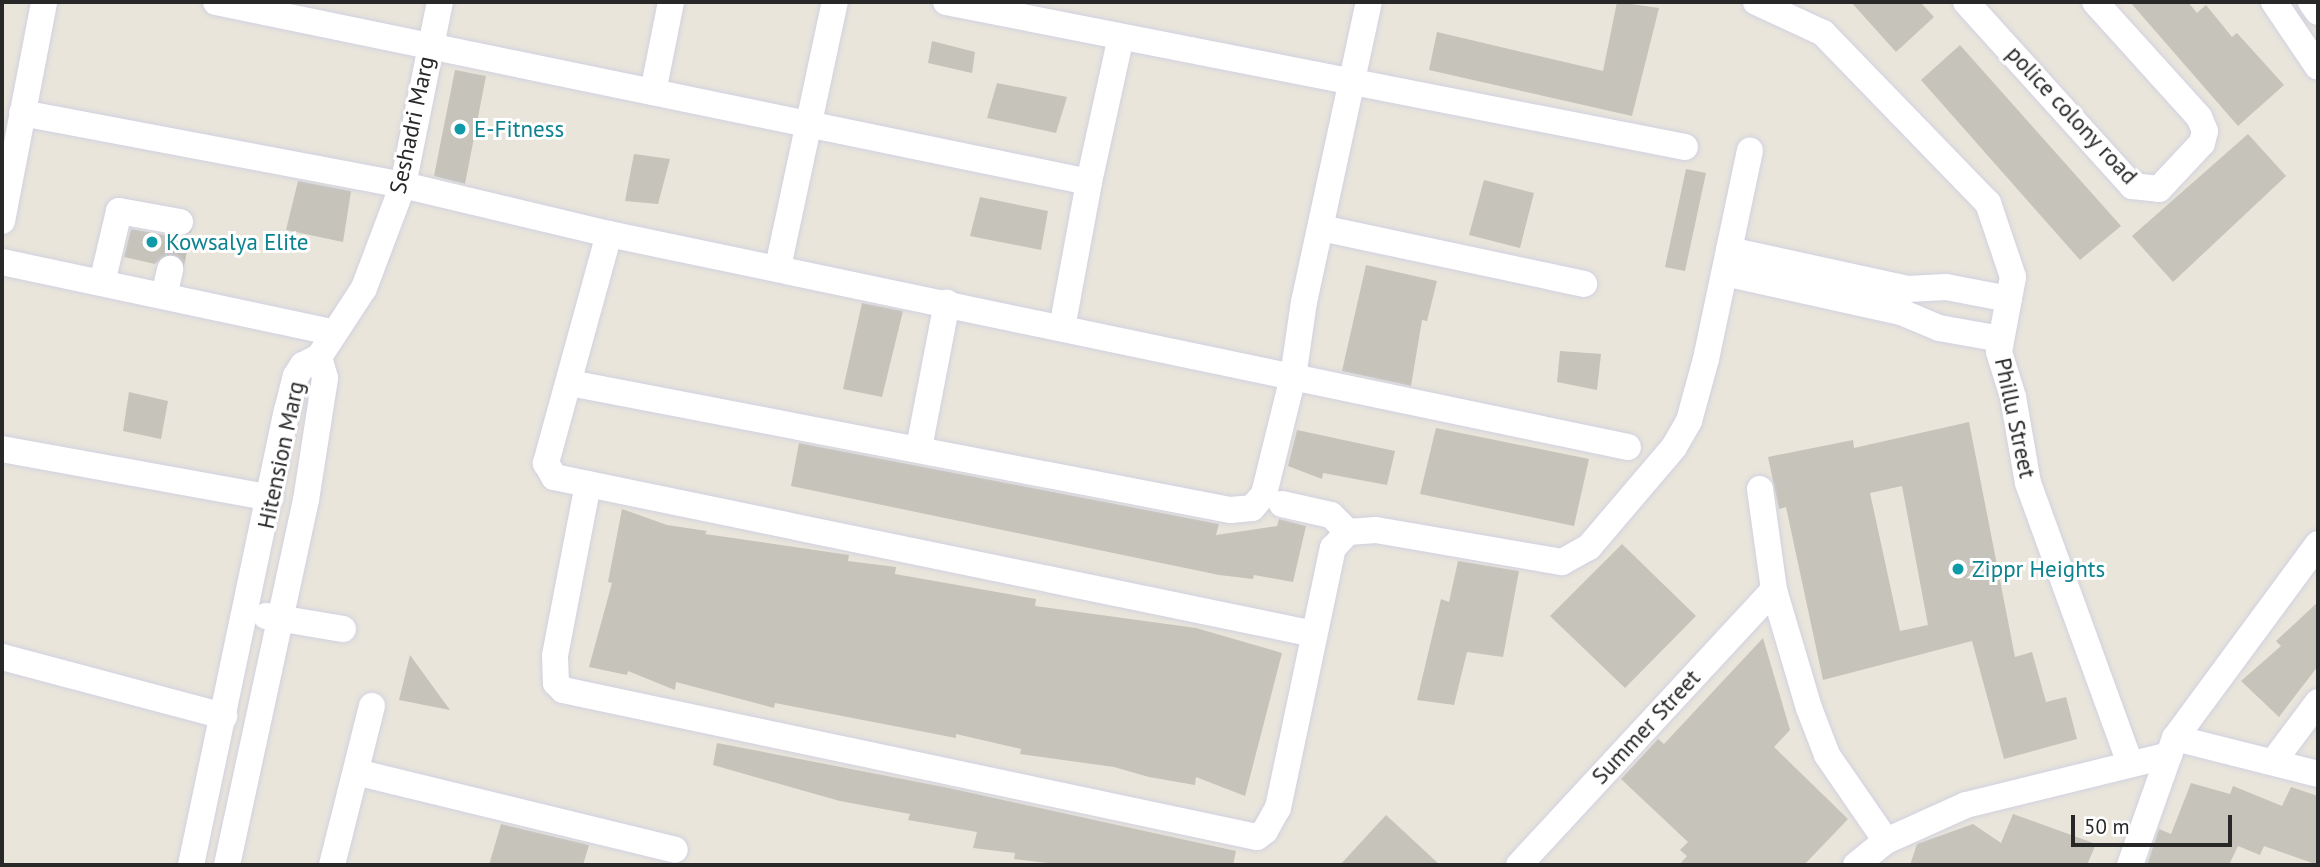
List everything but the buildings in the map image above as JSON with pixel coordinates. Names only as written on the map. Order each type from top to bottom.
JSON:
[{"type":"street","points":[[2,220],[6,170],[22,113],[44,2]]},
{"type":"street","points":[[216,2],[429,43],[808,125],[1089,181]]},
{"type":"street","name":"Seshadri Marg","points":[[319,357],[364,288],[403,185],[429,43],[440,2]]},
{"type":"street","points":[[653,92],[671,2]]},
{"type":"street","points":[[778,267],[835,2]]},
{"type":"street","points":[[946,2],[1685,147]]},
{"type":"street","points":[[570,383],[1242,511],[1258,503],[1264,494],[1293,377],[1321,228],[1369,2]]},
{"type":"street","name":"Phillu Street","points":[[1756,2],[1823,33],[1988,203],[2013,277],[1999,352],[2013,397],[2028,483],[2130,764]]},
{"type":"street","name":"police colony road","points":[[1966,2],[2132,186],[2159,189],[2202,143],[2205,131],[2199,117],[2095,2]]},
{"type":"street","points":[[2274,2],[2318,67]]},
{"type":"street","points":[[2311,2],[2318,12]]},
{"type":"street","points":[[1062,328],[1089,181],[1121,37]]},
{"type":"street","points":[[22,113],[403,185],[608,234],[778,267],[1628,447]]},
{"type":"street","points":[[588,484],[555,656],[556,683],[563,690],[1242,837],[1265,831],[1278,808],[1333,548],[1348,532],[1376,530],[1545,560],[1576,558],[1652,476],[1689,421],[1750,151]]},
{"type":"street","points":[[109,284],[119,211],[180,222]]},
{"type":"street","points":[[1321,228],[1584,284]]},
{"type":"street","points":[[608,234],[546,470],[554,477],[1314,634]]},
{"type":"street","points":[[109,284],[123,258]]},
{"type":"street","points":[[1727,261],[1908,289],[1947,286],[2009,299]]},
{"type":"street","points":[[1727,261],[1901,312],[1939,328],[2001,339]]},
{"type":"street","points":[[2,262],[335,332]]},
{"type":"street","points":[[164,296],[170,269]]},
{"type":"street","points":[[919,448],[947,303]]},
{"type":"street","name":"Hitension Marg","points":[[191,865],[248,612],[296,376],[303,365],[319,357],[325,378],[322,405],[281,618],[227,865]]},
{"type":"street","points":[[2,449],[271,498]]},
{"type":"street","points":[[1760,489],[1774,590],[1827,755],[1886,841]]},
{"type":"street","points":[[1282,504],[1331,515],[1348,532]]},
{"type":"street","points":[[2130,865],[2172,746],[2318,544]]},
{"type":"street","name":"Summer Street","points":[[1518,865],[1774,590]]},
{"type":"street","points":[[248,612],[344,629]]},
{"type":"street","points":[[2,657],[224,716]]},
{"type":"street","points":[[2273,762],[2318,702]]},
{"type":"street","points":[[331,865],[372,706]]},
{"type":"street","points":[[1856,865],[1886,841],[1966,805],[2130,764],[2172,746],[2273,762],[2318,774]]},
{"type":"street","points":[[356,772],[675,849]]},
{"type":"tunnel","points":[[170,269],[180,222]]},
{"type":"place","name":"E-Fitness","points":[[460,129]]},
{"type":"place","name":"Kowsalya Elite","points":[[152,242]]},
{"type":"place","name":"Zippr Heights","points":[[1958,569]]}]
